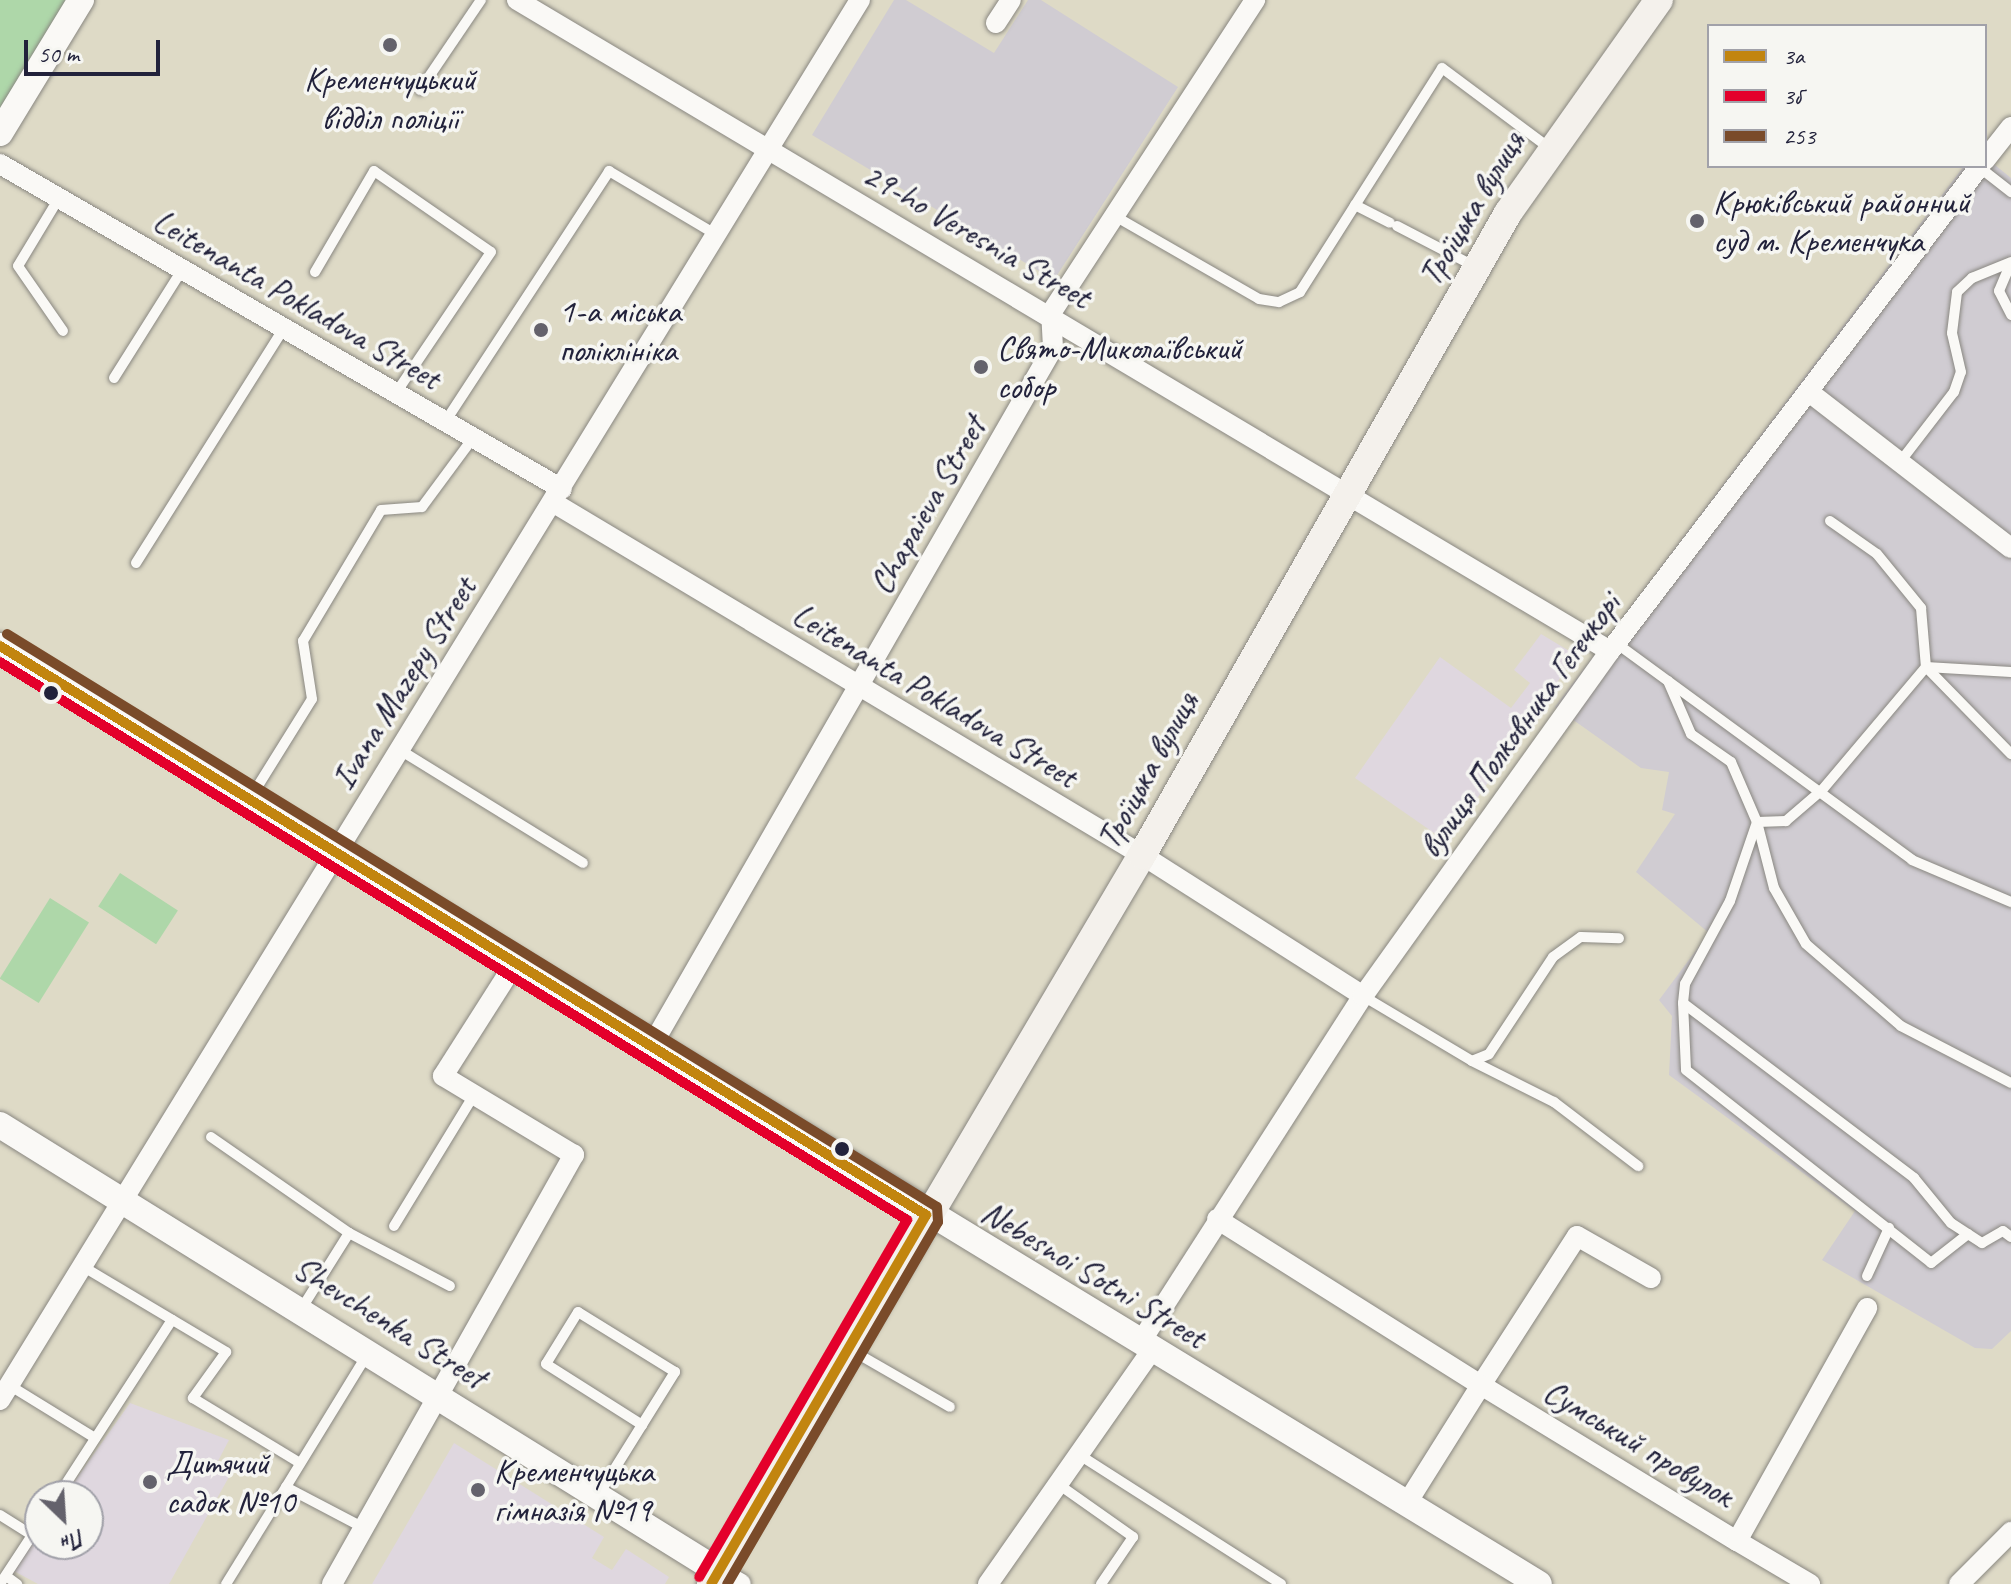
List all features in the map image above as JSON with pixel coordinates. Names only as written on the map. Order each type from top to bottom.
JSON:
[{"type":"main road","name":"Троїцька вулиця","points":[[723,1580],[849,1349],[1142,855],[1346,489],[1476,267],[1548,147],[1659,0]]},
{"type":"street","points":[[0,133],[81,0]]},
{"type":"street","name":"29-ho Veresnia Street","points":[[517,0],[770,154],[1051,313],[1613,647]]},
{"type":"street","name":"Ivana Mazepy Street","points":[[4,1393],[770,154],[860,0]]},
{"type":"street","points":[[996,23],[1011,0]]},
{"type":"street","points":[[1051,313],[1111,214],[1255,0]]},
{"type":"street","name":"вулиця Полковника Гегечкорі","points":[[1987,158],[2011,127]]},
{"type":"street","name":"Leitenanta Pokladova Street","points":[[0,164],[473,438],[558,496],[860,689],[1142,855],[1363,996]]},
{"type":"street","name":"вулиця Полковника Гегечкорі","points":[[988,1584],[1078,1454],[1146,1346],[1217,1219],[1363,996],[1613,647],[1979,168]]},
{"type":"street","name":"Chapaieva Street","points":[[651,1047],[860,689],[1053,348],[1051,313]]},
{"type":"street","points":[[1809,392],[2011,548]]},
{"type":"street","name":"Nebesnoi Sotni Street","points":[[0,646],[338,849],[651,1047],[926,1215],[1539,1584]]},
{"type":"street","points":[[332,1584],[574,1155],[443,1076],[517,960]]},
{"type":"street","name":"Shevchenka Street","points":[[0,1125],[121,1202],[302,1308],[598,1496],[723,1580]]},
{"type":"street","name":"Сумський провулок","points":[[1217,1219],[1737,1541],[1867,1308]]},
{"type":"street","points":[[1407,1503],[1577,1236],[1651,1278]]},
{"type":"street","points":[[1959,1584],[2011,1532]]},
{"type":"street","points":[[1737,1541],[1810,1584]]},
{"type":"lane","points":[[420,90],[481,0]]},
{"type":"lane","points":[[1111,214],[1252,295],[1279,302],[1300,292],[1442,68],[1548,147]]},
{"type":"lane","points":[[1986,168],[2011,192]]},
{"type":"lane","points":[[315,272],[374,171],[491,252],[396,393]]},
{"type":"lane","points":[[445,422],[609,171],[719,236]]},
{"type":"lane","points":[[59,198],[18,266],[63,331]]},
{"type":"lane","points":[[1355,205],[1476,267]]},
{"type":"lane","points":[[2011,263],[1999,291],[2011,315]]},
{"type":"lane","points":[[1900,462],[1954,392],[1961,372],[1952,333],[1957,292],[1972,278],[2011,263]]},
{"type":"lane","points":[[114,378],[182,270]]},
{"type":"lane","points":[[136,563],[284,328]]},
{"type":"lane","points":[[251,797],[312,699],[303,641],[381,510],[422,507],[473,438]]},
{"type":"lane","points":[[1830,521],[1877,554],[1921,608],[1926,667],[2010,753]]},
{"type":"lane","points":[[1613,647],[1668,681],[1822,790],[1912,860],[2011,902]]},
{"type":"lane","points":[[1926,667],[2011,672]]},
{"type":"lane","points":[[1757,822],[1786,821],[1822,790],[1926,667]]},
{"type":"lane","points":[[1668,681],[1691,734],[1731,762],[1757,822],[1774,888],[1806,944],[1901,1026],[2011,1083]]},
{"type":"lane","points":[[400,750],[583,863]]},
{"type":"lane","points":[[1757,822],[1730,901],[1685,984],[1686,1070],[1931,1263],[1968,1234]]},
{"type":"lane","points":[[1472,1061],[1489,1054],[1553,957],[1581,937],[1619,938]]},
{"type":"lane","points":[[1363,996],[1472,1061],[1554,1102],[1638,1166]]},
{"type":"lane","points":[[1683,1003],[1914,1178],[1930,1204],[1968,1234],[1982,1243],[2007,1234],[2011,1222]]},
{"type":"lane","points":[[394,1226],[474,1095]]},
{"type":"lane","points":[[211,1137],[349,1233],[450,1286]]},
{"type":"lane","points":[[1867,1276],[1889,1228]]},
{"type":"lane","points":[[302,1308],[349,1233]]},
{"type":"lane","points":[[82,1266],[226,1352],[193,1398],[300,1463]]},
{"type":"lane","points":[[598,1496],[675,1372],[578,1312],[546,1364],[642,1425]]},
{"type":"lane","points":[[68,1480],[172,1320]]},
{"type":"lane","points":[[849,1349],[950,1407]]},
{"type":"lane","points":[[226,1584],[369,1352]]},
{"type":"lane","points":[[4,1393],[95,1438]]},
{"type":"lane","points":[[1078,1454],[1281,1584]]},
{"type":"lane","points":[[1058,1484],[1133,1537],[1101,1584]]},
{"type":"lane","points":[[286,1487],[364,1528]]},
{"type":"lane","points":[[0,1515],[24,1530]]},
{"type":"lane","points":[[17,1584],[3,1580],[24,1547]]},
{"type":"shaded area","points":[[894,0],[906,0],[994,53],[1028,0],[1041,0],[1178,87],[1054,280],[812,135]]},
{"type":"shaded area","points":[[1987,159],[2011,178],[2011,1331],[1992,1349],[1975,1348],[1822,1260],[1855,1211],[1669,1075],[1672,1016],[1659,1000],[1709,933],[1636,872],[1675,814],[1662,810],[1669,772],[1641,768],[1555,707],[1962,168],[1987,168]]},
{"type":"shaded area","points":[[1541,634],[1576,655],[1447,842],[1355,778],[1440,657],[1511,708],[1530,683],[1514,670]]},
{"type":"shaded area","name":"Дитячий садок №10","points":[[130,1403],[229,1440],[218,1461],[234,1468],[169,1584],[38,1584],[12,1570],[24,1553],[24,1560],[104,1560],[104,1480],[75,1480]]},
{"type":"shaded area","name":"Кременчуцька гімназія №19","points":[[454,1443],[604,1537],[592,1558],[612,1570],[626,1549],[669,1577],[665,1584],[372,1584]]},
{"type":"green space","points":[[0,0],[81,0],[0,135]]},
{"type":"green space","points":[[120,873],[178,911],[156,944],[98,907]]},
{"type":"green space","points":[[50,898],[89,922],[39,1003],[0,978]]},
{"type":"transit line","name":"253","points":[[7,634],[937,1207],[938,1222],[727,1584]]},
{"type":"transit line","name":"3а","points":[[0,646],[926,1215],[711,1584]]},
{"type":"transit line","name":"3б","points":[[0,662],[907,1220],[699,1577]]},
{"type":"place","name":"Кременчуцький відділ поліції","points":[[390,45]]},
{"type":"place","name":"Крюківський районний суд м. Кременчука","points":[[1697,221]]},
{"type":"place","name":"1-а міська поліклініка","points":[[541,330]]},
{"type":"place","name":"Свято-Миколаївський собор","points":[[981,367]]},
{"type":"place","name":"Дитячий садок №10","points":[[150,1482]]},
{"type":"place","name":"Кременчуцька гімназія №19","points":[[478,1490]]}]
